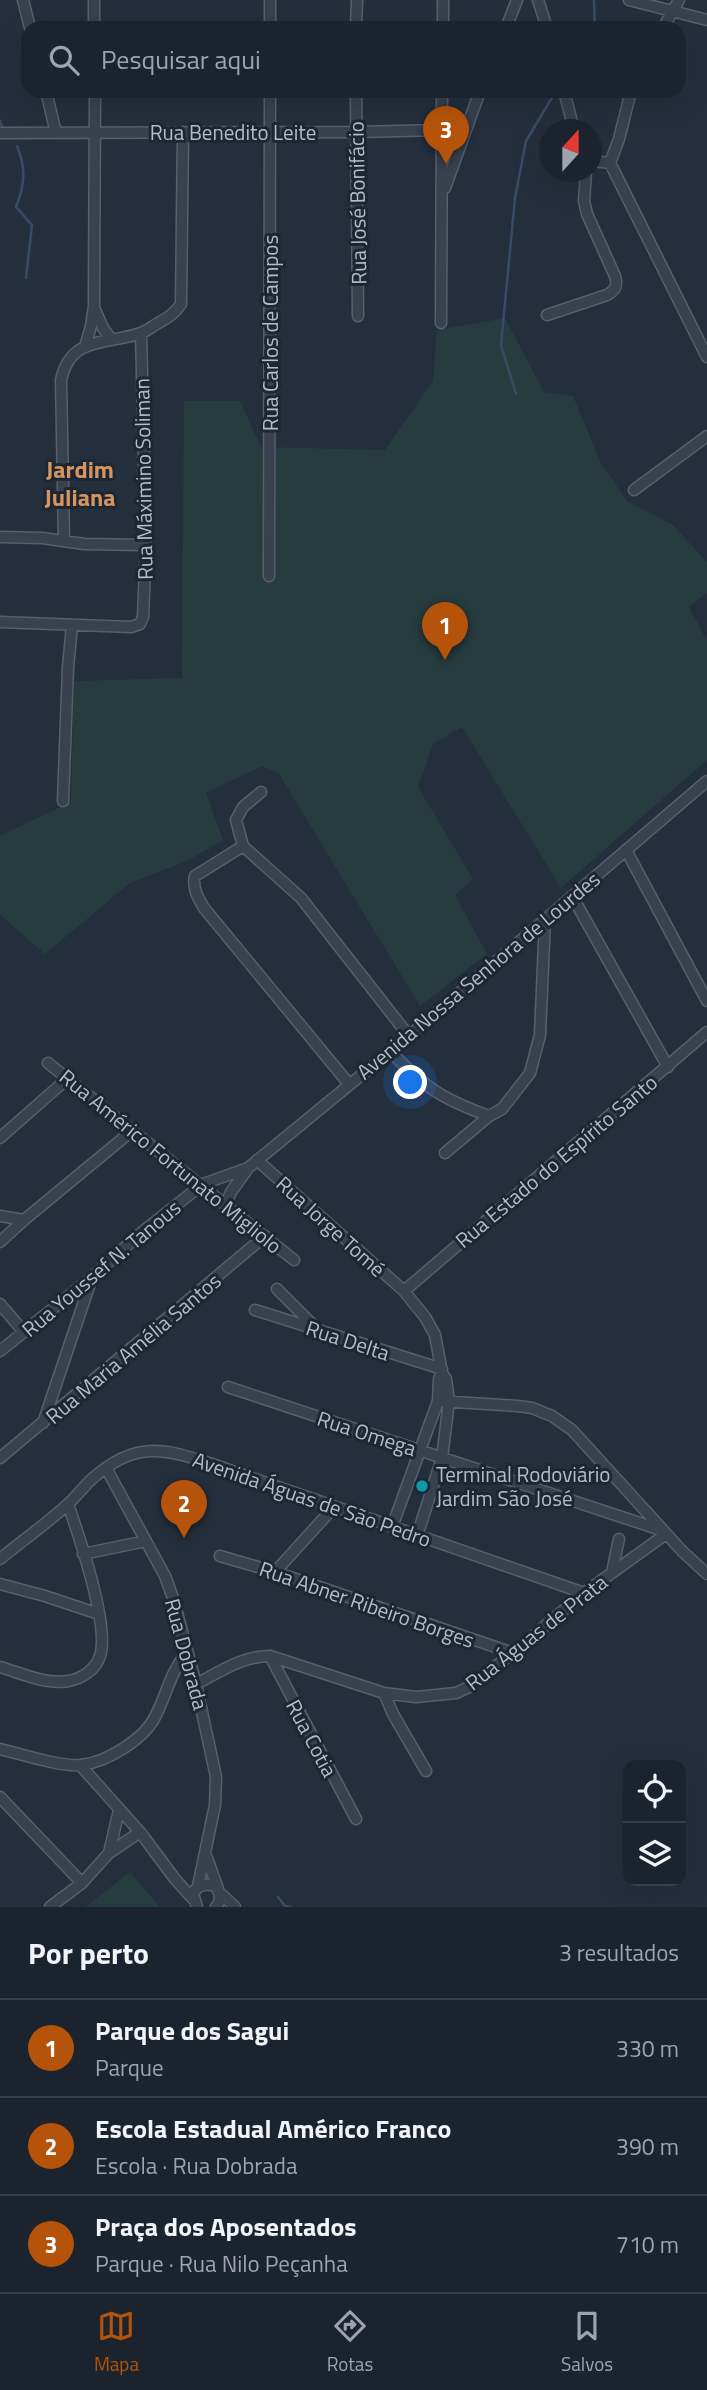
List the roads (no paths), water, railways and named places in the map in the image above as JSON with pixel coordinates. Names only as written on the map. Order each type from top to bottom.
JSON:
[{"type":"street","points":[[23,0],[28,21]]},
{"type":"street","points":[[94,0],[94,21]]},
{"type":"street","points":[[270,0],[270,21]]},
{"type":"street","points":[[356,0],[356,21]]},
{"type":"street","points":[[443,0],[443,21]]},
{"type":"street","points":[[509,21],[517,0]]},
{"type":"street","points":[[538,0],[545,21]]},
{"type":"street","points":[[629,0],[707,20]]},
{"type":"street","points":[[667,21],[679,0]]},
{"type":"street","points":[[48,98],[56,133]]},
{"type":"street","points":[[85,346],[94,306],[95,98]]},
{"type":"street","name":"Rua Carlos de Campos","points":[[269,576],[270,98]]},
{"type":"street","name":"Rua José Bonifácio","points":[[356,98],[358,316]]},
{"type":"street","points":[[441,323],[442,98]]},
{"type":"street","points":[[441,198],[477,98]]},
{"type":"street","points":[[566,98],[571,119]]},
{"type":"street","points":[[629,98],[610,163],[707,357]]},
{"type":"street","name":"Rua Benedito Leite","points":[[0,132],[356,132],[441,130],[466,125]]},
{"type":"street","points":[[64,541],[61,380],[67,361],[85,346],[141,333],[171,316],[181,304],[183,132]]},
{"type":"street","points":[[602,162],[610,163]]},
{"type":"street","points":[[547,315],[613,292],[617,285],[587,214],[584,201],[585,182]]},
{"type":"street","points":[[94,306],[101,325],[111,339]]},
{"type":"street","name":"Rua Máximino Soliman","points":[[72,626],[131,627],[140,624],[144,609],[146,545],[141,333]]},
{"type":"street","points":[[634,490],[707,436]]},
{"type":"street","points":[[0,537],[84,544],[146,545]]},
{"type":"street","points":[[0,622],[72,626],[63,801]]},
{"type":"street","name":"Avenida Nossa Senhora de Lourdes","points":[[248,1168],[409,1036],[707,781]]},
{"type":"street","points":[[261,792],[243,807],[236,820],[243,846],[301,898],[409,1036]]},
{"type":"street","points":[[243,846],[196,876],[195,887],[204,908],[349,1084]]},
{"type":"street","points":[[626,850],[707,1001]]},
{"type":"street","points":[[572,896],[668,1067]]},
{"type":"street","points":[[445,1153],[489,1116],[502,1109],[530,1073],[540,1035],[545,919]]},
{"type":"street","name":"Rua Estado do Espírito Santo","points":[[404,1291],[707,1031]]},
{"type":"street","points":[[390,1051],[428,1088],[452,1102],[489,1116]]},
{"type":"street","name":"Rua Américo Fortunato Migliolo","points":[[48,1063],[294,1259]]},
{"type":"street","points":[[0,1138],[68,1078]]},
{"type":"street","points":[[0,1242],[133,1130]]},
{"type":"street","name":"Rua Jorge Tomé","points":[[257,1160],[404,1291],[435,1335],[446,1379],[444,1401]]},
{"type":"street","points":[[226,1205],[231,1192],[248,1168]]},
{"type":"street","name":"Rua Youssef N. Tanous","points":[[0,1351],[203,1184],[248,1168]]},
{"type":"street","points":[[0,1216],[24,1220]]},
{"type":"street","name":"Rua Maria Amélia Santos","points":[[0,1458],[265,1236]]},
{"type":"street","points":[[43,1424],[92,1277]]},
{"type":"street","points":[[277,1289],[318,1330]]},
{"type":"street","points":[[0,1304],[24,1332]]},
{"type":"street","name":"Rua Delta","points":[[255,1310],[442,1371]]},
{"type":"street","name":"Rua Omega","points":[[228,1387],[665,1533]]},
{"type":"street","points":[[392,1527],[419,1450],[444,1401]]},
{"type":"street","points":[[417,1536],[442,1458],[444,1401]]},
{"type":"street","points":[[444,1401],[518,1406],[552,1416],[572,1430],[665,1533],[707,1574]]},
{"type":"street","name":"Avenida Águas de São Pedro","points":[[0,1559],[68,1504],[106,1468],[128,1454],[158,1450],[172,1452],[584,1593]]},
{"type":"street","name":"Rua Dobrada","points":[[106,1468],[165,1576],[173,1598],[196,1684],[216,1777],[215,1805],[206,1855],[194,1899]]},
{"type":"street","points":[[0,1667],[51,1682],[68,1681],[89,1672],[96,1665],[102,1647],[99,1614],[68,1504]]},
{"type":"street","points":[[275,1572],[334,1507]]},
{"type":"street","name":"Rua Águas de Prata","points":[[196,1684],[242,1660],[255,1656],[270,1656],[384,1693],[430,1697],[456,1693],[469,1687],[584,1593],[665,1533]]},
{"type":"street","points":[[611,1572],[619,1539]]},
{"type":"street","points":[[83,1554],[146,1541]]},
{"type":"street","name":"Rua Abner Ribeiro Borges","points":[[220,1556],[513,1653]]},
{"type":"street","points":[[0,1584],[99,1614]]},
{"type":"street","points":[[0,1749],[80,1765],[115,1752],[146,1731],[156,1717],[174,1668],[187,1652]]},
{"type":"street","name":"Rua Cotia","points":[[270,1656],[356,1819]]},
{"type":"street","points":[[384,1693],[426,1771]]},
{"type":"street","points":[[80,1765],[140,1832],[175,1879],[194,1899],[210,1885],[235,1907]]},
{"type":"street","points":[[2,1800],[82,1883]]},
{"type":"street","points":[[109,1853],[119,1810]]},
{"type":"street","points":[[50,1907],[82,1883],[109,1853],[140,1832]]},
{"type":"street","name":"Rua Dobrada","points":[[206,1855],[219,1891]]},
{"type":"street","points":[[216,1907],[220,1902],[219,1891]]},
{"type":"waterway","points":[[594,0],[595,21]]},
{"type":"waterway","points":[[516,394],[501,345],[515,198],[526,141],[552,98]]},
{"type":"waterway","points":[[0,121],[2,126]]},
{"type":"waterway","points":[[17,146],[23,176],[16,207],[32,225],[26,278]]},
{"type":"waterway","points":[[278,1897],[285,1906],[291,1907]]},
{"type":"place","name":"Praça dos Aposentados","points":[[446,164]]},
{"type":"place","name":"Parque dos Sagui","points":[[445,660]]},
{"type":"place","name":"Terminal Rodoviário Jardim São José","points":[[422,1486]]},
{"type":"place","name":"Escola Estadual Américo Franco","points":[[184,1538]]},
{"type":"district","name":"Jardim Juliana","points":[[80,483]]}]
